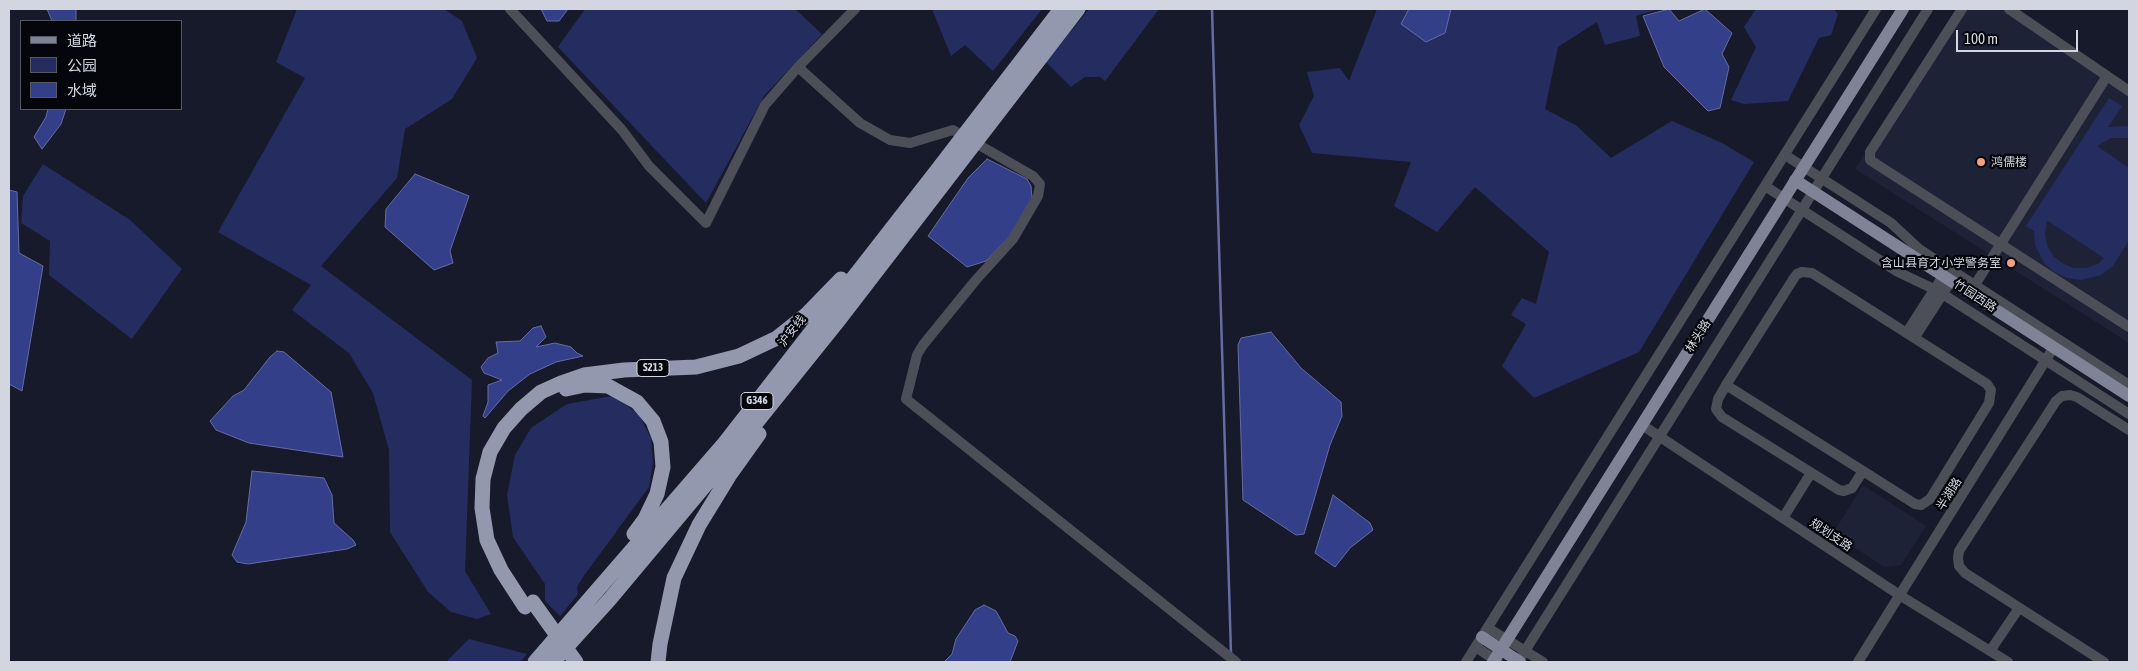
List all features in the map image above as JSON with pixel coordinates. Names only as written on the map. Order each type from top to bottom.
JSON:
[{"type":"highway","name":"沪安线","points":[[553,662],[610,599],[838,322],[1061,9]]},
{"type":"highway","name":"沪安线","points":[[535,662],[723,444],[938,169],[969,140],[1078,9]]},
{"type":"highway","name":"S213","points":[[565,662],[529,605],[501,570],[487,540],[482,508],[483,479],[490,452],[504,428],[521,409],[541,392],[561,382],[584,375],[624,370],[696,367],[739,356],[777,338],[806,316],[837,285],[938,169]]},
{"type":"highway","points":[[658,662],[674,578],[699,525],[729,476],[838,322]]},
{"type":"highway","points":[[567,627],[646,519],[656,494],[663,467],[661,442],[653,421],[637,402],[608,386],[585,385],[566,389],[548,398],[527,413],[511,432],[500,454],[492,484],[492,512],[496,540],[529,605],[576,662]]},
{"type":"main road","name":"林头路","points":[[1498,655],[1903,9]]},
{"type":"main road","name":"竹园西路","points":[[1795,180],[1970,293],[2056,343],[2129,396]]},
{"type":"main road","points":[[1482,637],[1498,655],[1520,659]]},
{"type":"street","points":[[510,9],[622,130],[648,166],[706,223],[765,105],[798,67],[855,9]]},
{"type":"street","points":[[1466,662],[1876,9]]},
{"type":"street","points":[[1543,662],[1520,659],[1928,9]]},
{"type":"street","points":[[1962,9],[1870,152],[1870,160],[2129,327]]},
{"type":"street","points":[[2009,9],[2129,91]]},
{"type":"street","points":[[798,67],[860,123],[890,140],[910,143],[953,130],[1033,176],[1040,184],[1038,196],[1013,239],[975,281],[923,345],[917,355],[906,399],[1236,662]]},
{"type":"street","points":[[1970,293],[2107,76]]},
{"type":"street","points":[[1785,155],[1891,223],[1919,249],[2056,343],[2129,384]]},
{"type":"street","points":[[1765,186],[1898,272],[1939,291],[2129,414]]},
{"type":"street","points":[[1726,386],[1863,471],[1915,504],[1926,503],[1990,402],[1991,390],[1984,380],[1911,334],[1812,273],[1802,272],[1794,278],[1726,386],[1716,404],[1718,414],[1811,473],[1844,491],[1852,488],[1863,471]]},
{"type":"street","points":[[1911,334],[1947,278]]},
{"type":"street","name":"半湖路","points":[[1858,662],[1901,596],[2056,343]]},
{"type":"street","points":[[2104,662],[1964,573],[1959,566],[1958,558],[1959,551],[2056,401],[2062,396],[2078,397],[2129,430]]},
{"type":"street","name":"规划支路","points":[[1642,425],[1901,596],[2008,662]]},
{"type":"street","points":[[1783,518],[1811,473]]},
{"type":"street","points":[[1990,651],[2019,608]]},
{"type":"shaded area","points":[[1957,9],[2016,9],[2129,86],[2129,343],[1855,169]]},
{"type":"shaded area","points":[[1863,485],[1926,526],[1901,565],[1884,567],[1833,533]]},
{"type":"green space","points":[[297,9],[444,9],[462,21],[477,58],[452,99],[405,129],[397,178],[321,266],[472,380],[465,571],[491,614],[477,619],[451,612],[428,592],[390,532],[389,450],[373,393],[349,353],[292,310],[311,285],[218,232],[305,78],[276,62]]},
{"type":"green space","points":[[585,9],[795,9],[822,34],[764,96],[706,203],[558,47]]},
{"type":"green space","points":[[932,9],[1042,9],[993,71],[965,45],[951,56]]},
{"type":"green space","points":[[1089,9],[1159,9],[1105,81],[1100,77],[1085,77],[1071,87],[1046,62]]},
{"type":"green space","points":[[1377,9],[1659,9],[1636,16],[1640,36],[1605,45],[1597,22],[1558,47],[1545,109],[1577,126],[1611,158],[1672,121],[1722,143],[1754,162],[1639,352],[1534,398],[1502,366],[1526,324],[1511,315],[1522,298],[1536,304],[1549,252],[1475,187],[1437,232],[1394,206],[1411,162],[1312,153],[1299,125],[1314,96],[1307,72],[1340,68],[1349,81]]},
{"type":"green space","points":[[1756,9],[1834,9],[1838,14],[1831,35],[1819,38],[1788,101],[1744,104],[1731,100],[1756,47],[1744,27]]},
{"type":"green space","points":[[2109,98],[2122,106],[2108,127],[2129,126],[2129,138],[2111,138],[2097,146],[2129,168],[2129,240],[2113,266],[2101,275],[2081,280],[2067,278],[2054,272],[2044,263],[2035,245],[2034,231],[2026,226]],"holes":[[[2048,221],[2104,258],[2098,264],[2086,268],[2073,268],[2062,263],[2053,256],[2047,245],[2045,234]]]},
{"type":"green space","points":[[43,164],[130,220],[182,269],[132,339],[49,275],[50,241],[21,223],[23,196]]},
{"type":"green space","points":[[612,396],[619,399],[639,415],[651,438],[653,463],[649,487],[583,577],[577,587],[578,594],[560,616],[545,601],[545,584],[513,537],[507,495],[515,455],[531,428],[567,404]]},
{"type":"green space","points":[[469,639],[527,654],[520,662],[446,662]]},
{"type":"water","points":[[47,9],[76,9],[76,20],[52,20]]},
{"type":"water","points":[[541,9],[568,9],[559,21],[547,21]]},
{"type":"water","points":[[1409,9],[1451,9],[1445,33],[1426,42],[1401,24]]},
{"type":"water","points":[[1669,9],[1679,21],[1705,9],[1732,33],[1722,54],[1729,67],[1720,108],[1708,111],[1664,67],[1643,16]]},
{"type":"water","points":[[48,110],[66,110],[61,124],[42,149],[34,137],[46,117]]},
{"type":"water","points":[[987,159],[1027,179],[1031,186],[1032,198],[1010,236],[986,261],[967,267],[928,236],[968,178]]},
{"type":"water","points":[[415,174],[469,196],[450,251],[453,263],[434,270],[385,227],[386,209]]},
{"type":"water","points":[[9,190],[17,192],[19,253],[43,266],[22,391],[9,384]]},
{"type":"water","points":[[541,326],[546,337],[536,347],[555,343],[571,347],[583,356],[556,362],[530,374],[508,391],[485,418],[483,416],[488,402],[488,385],[502,380],[484,373],[481,367],[488,358],[498,353],[496,342],[520,341],[533,328]]},
{"type":"water","points":[[1271,332],[1301,368],[1341,402],[1342,416],[1330,445],[1304,534],[1296,535],[1243,500],[1238,345],[1241,338]]},
{"type":"water","points":[[277,351],[284,352],[331,392],[343,457],[249,443],[216,430],[210,421],[233,396],[244,390]]},
{"type":"water","points":[[252,471],[324,478],[332,495],[334,523],[356,545],[347,549],[248,564],[237,562],[232,555],[246,522]]},
{"type":"water","points":[[1333,495],[1370,523],[1373,530],[1350,548],[1335,567],[1315,553]]},
{"type":"water","points":[[984,605],[996,611],[1008,633],[1015,636],[1018,641],[1010,662],[944,662],[952,654],[956,639],[975,610]]},
{"type":"waterway","points":[[1212,9],[1231,654]]},
{"type":"place","name":"鸿儒楼","points":[[1981,162]]},
{"type":"place","name":"含山县育才小学警务室","points":[[2011,263]]}]
